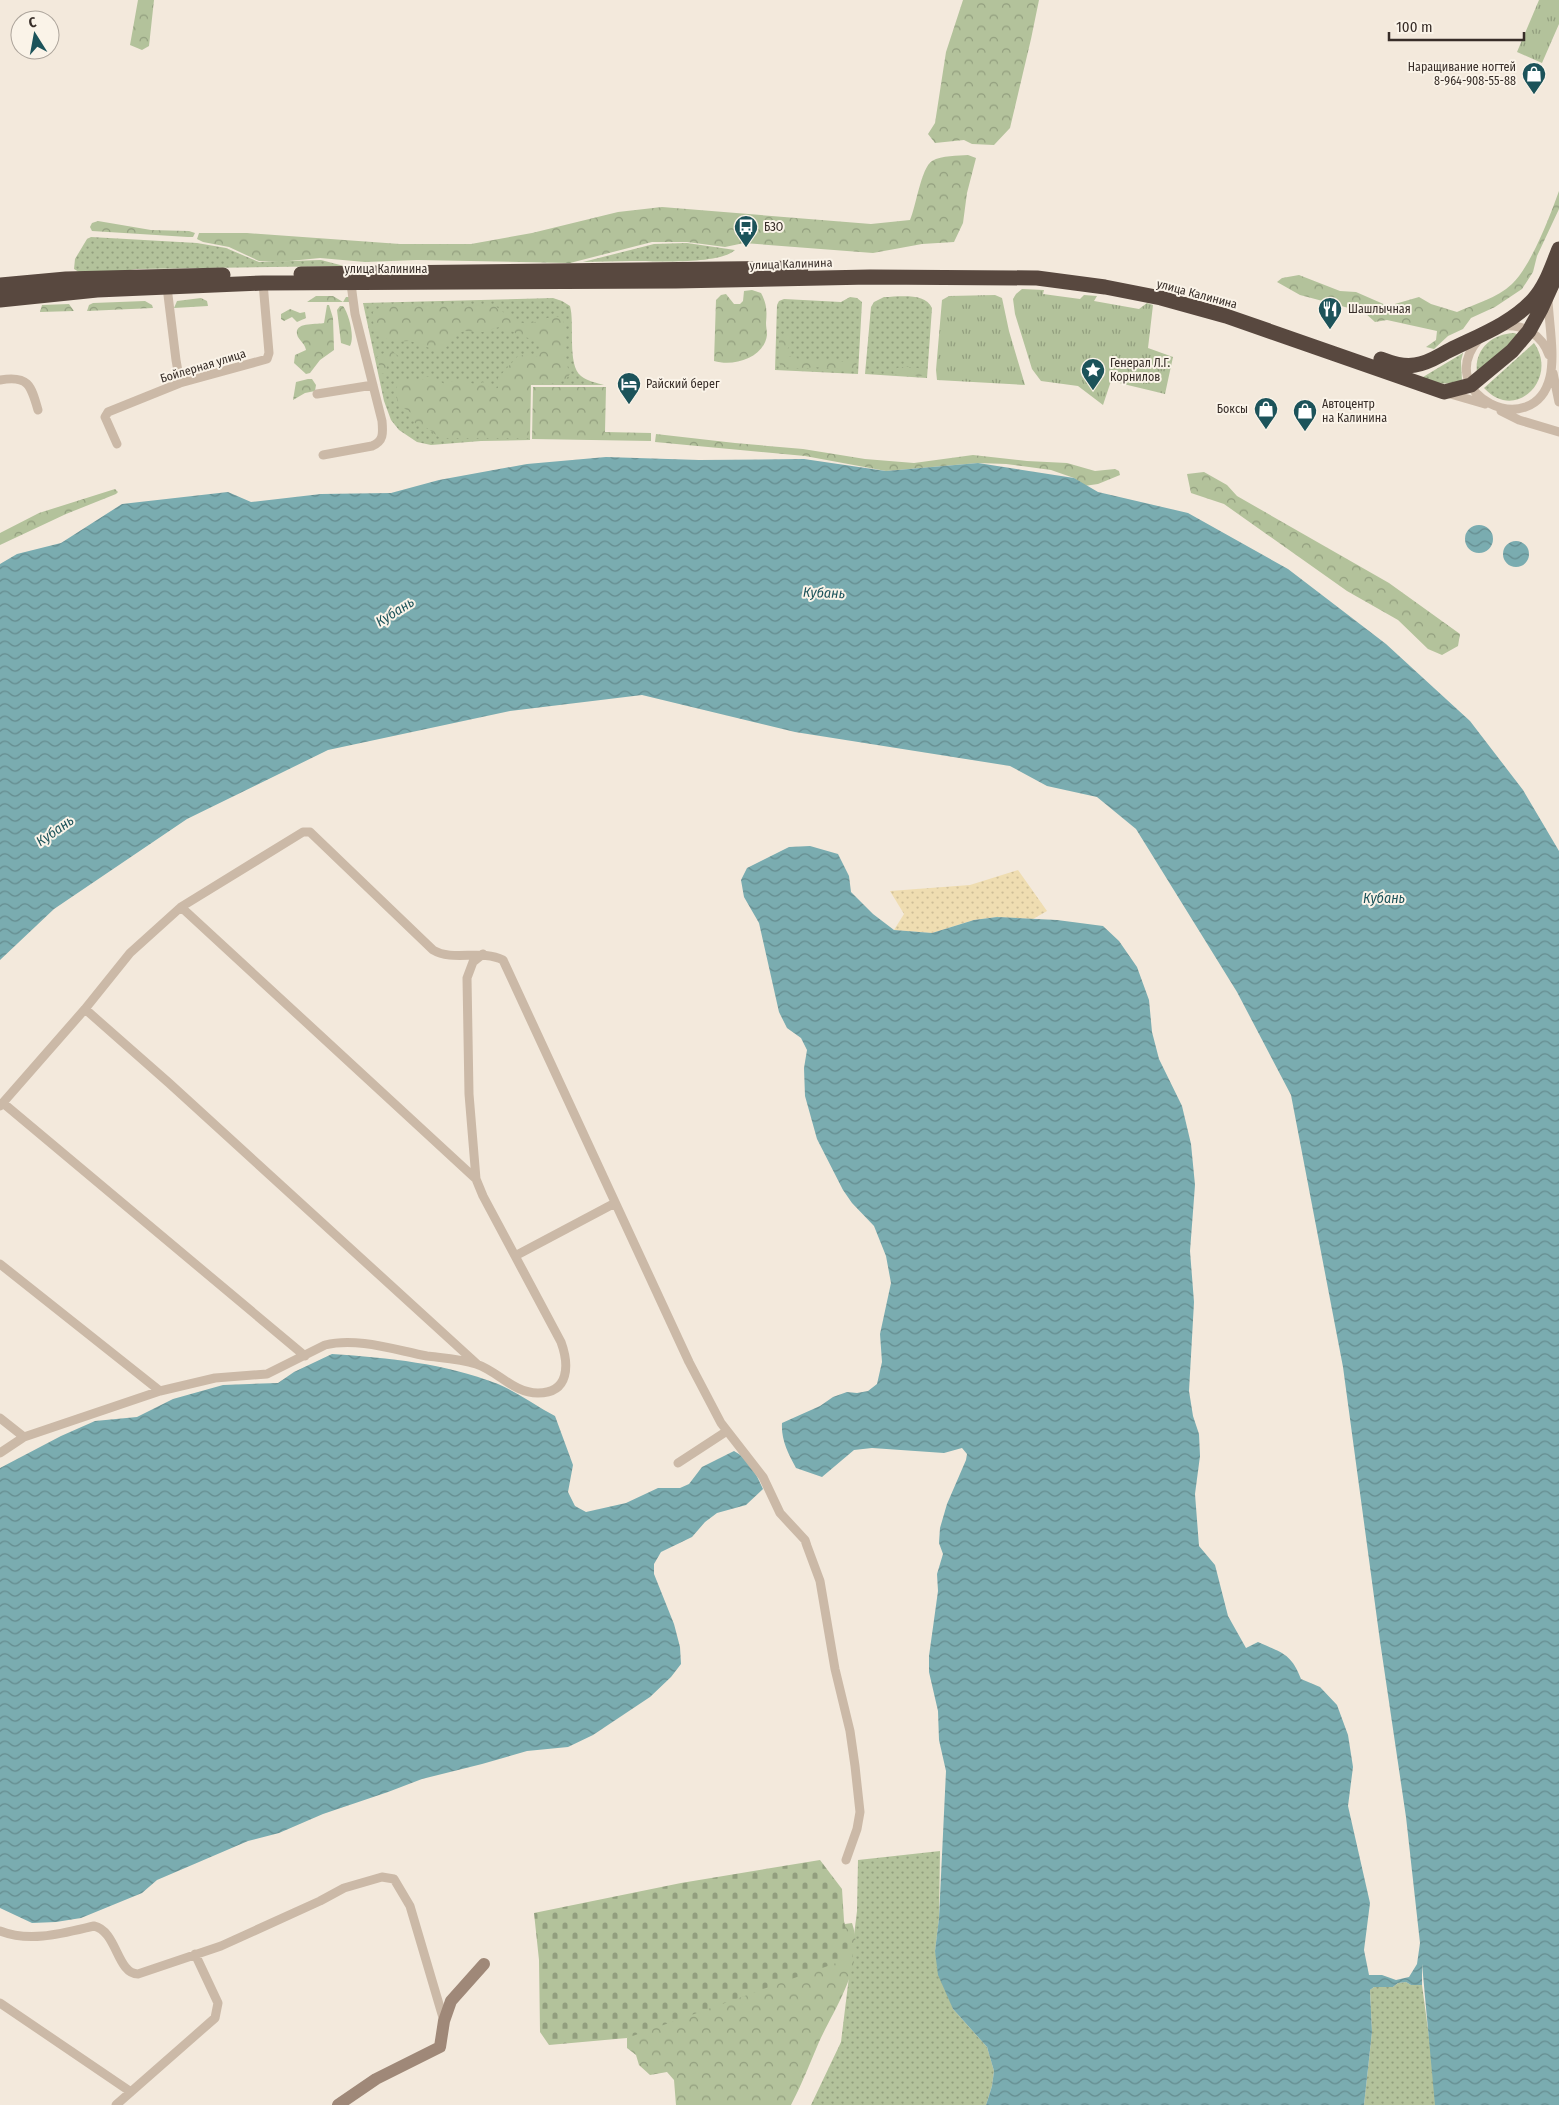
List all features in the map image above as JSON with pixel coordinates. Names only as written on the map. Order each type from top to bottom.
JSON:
[{"type":"highway","points":[[1444,392],[1471,384],[1512,351],[1529,331],[1548,295],[1559,248]]},
{"type":"highway","name":"улица Калинина","points":[[0,285],[93,278],[470,271],[871,267],[1038,270],[1106,278],[1163,289],[1228,308],[1398,365],[1413,365],[1427,362],[1488,332],[1528,305],[1554,274]]},
{"type":"highway","name":"улица Калинина","points":[[0,300],[71,291],[263,283],[676,281],[870,277],[1037,278],[1105,287],[1161,298],[1217,314],[1444,392]]},
{"type":"street","name":"Бойлерная улица","points":[[118,444],[105,417],[108,412],[180,383],[267,359],[269,353],[263,283]]},
{"type":"street","points":[[322,455],[372,446],[378,444],[382,438],[382,421],[355,314],[351,284]]},
{"type":"street","points":[[167,288],[180,383]]},
{"type":"street","points":[[1548,295],[1551,364],[1550,375],[1547,386],[1535,401],[1525,407],[1514,410],[1492,406],[1479,397],[1471,384],[1467,372],[1469,355],[1474,344],[1488,332],[1509,326],[1529,331],[1543,343],[1548,351],[1551,364],[1559,402]]},
{"type":"street","points":[[0,380],[18,378],[25,382],[33,393],[38,410]]},
{"type":"street","points":[[316,394],[373,385]]},
{"type":"street","name":"улица Калинина","points":[[1444,392],[1492,406],[1519,420],[1559,432]]},
{"type":"street","points":[[305,1356],[1,1105],[85,1009],[130,953],[181,907],[307,831],[433,950],[446,954],[483,954],[495,956],[503,960],[689,1362],[721,1423],[763,1477],[780,1514],[805,1540],[820,1582],[835,1668],[850,1731],[860,1812],[857,1829],[846,1860]]},
{"type":"street","points":[[85,1009],[170,1083],[477,1364],[519,1389],[536,1393],[553,1390],[559,1385],[566,1373],[566,1355],[561,1342],[476,1179],[181,907]]},
{"type":"street","points":[[476,1179],[469,1094],[467,978],[473,962],[483,954]]},
{"type":"street","points":[[515,1256],[615,1203]]},
{"type":"street","points":[[0,1264],[160,1391]]},
{"type":"street","points":[[0,1453],[24,1437],[160,1391],[215,1378],[267,1374],[325,1345],[340,1342],[364,1344],[477,1364]]},
{"type":"street","points":[[0,1418],[24,1437]]},
{"type":"street","points":[[678,1463],[728,1431]]},
{"type":"street","points":[[0,1931],[17,1936],[36,1937],[94,1926],[101,1928],[107,1933],[127,1970],[133,1974],[221,1946],[320,1901],[344,1888],[382,1877],[394,1879],[410,1906],[444,2021]]},
{"type":"street","points":[[116,2105],[215,2018],[218,2003],[195,1954]]},
{"type":"street","points":[[338,2105],[376,2079],[440,2048],[444,2021],[451,2001],[484,1964]]},
{"type":"street","points":[[0,2003],[131,2092]]},
{"type":"green space","points":[[138,0],[154,0],[149,46],[142,50],[130,45]]},
{"type":"green space","points":[[963,0],[1039,0],[1010,128],[994,145],[972,144],[964,140],[935,143],[928,134],[935,123],[946,52]]},
{"type":"green space","points":[[1539,0],[1559,0],[1559,24],[1542,63],[1517,52]]},
{"type":"green space","points":[[968,155],[976,158],[967,193],[963,223],[954,242],[922,244],[873,253],[744,243],[725,247],[687,242],[652,242],[570,263],[417,260],[365,262],[320,258],[279,262],[259,261],[229,247],[197,239],[199,233],[247,233],[400,244],[471,244],[532,233],[618,212],[662,207],[871,224],[910,220],[928,165],[940,158]]},
{"type":"green space","points":[[1559,191],[1559,209],[1537,256],[1533,272],[1522,289],[1495,307],[1471,318],[1463,329],[1448,336],[1434,349],[1426,347],[1436,340],[1437,331],[1387,320],[1375,322],[1364,312],[1300,295],[1277,282],[1282,278],[1299,275],[1340,291],[1356,292],[1388,306],[1419,297],[1431,304],[1457,312],[1500,293],[1519,276],[1533,253],[1551,214]]},
{"type":"green space","points":[[98,221],[151,230],[189,231],[195,233],[193,237],[188,237],[92,231],[90,227],[92,223]]},
{"type":"green space","points":[[91,237],[197,243],[226,248],[259,262],[321,260],[344,266],[137,269],[109,273],[79,272],[74,269],[75,259],[87,239]]},
{"type":"green space","points":[[687,243],[735,250],[727,255],[701,260],[583,262],[654,244]]},
{"type":"green space","points":[[1022,289],[1044,290],[1043,294],[1080,299],[1084,295],[1097,296],[1094,301],[1139,309],[1147,303],[1153,305],[1148,348],[1173,357],[1165,394],[1111,381],[1103,405],[1078,386],[1041,381],[1032,369],[1015,314],[1013,299]]},
{"type":"green space","points":[[752,290],[761,293],[765,304],[767,335],[765,343],[760,350],[747,359],[730,363],[714,361],[716,300],[721,295],[726,294],[734,304],[740,304],[743,301],[744,291]]},
{"type":"green space","points":[[995,295],[1002,298],[1009,331],[1025,385],[937,380],[936,370],[942,300],[949,296]]},
{"type":"green space","points":[[316,296],[333,296],[343,302],[307,302]]},
{"type":"green space","points":[[346,297],[351,297],[352,302],[343,302]]},
{"type":"green space","points":[[850,297],[857,298],[862,302],[858,374],[775,370],[777,305],[779,301],[784,299],[841,302]]},
{"type":"green space","points":[[884,297],[918,297],[929,303],[932,308],[927,378],[865,374],[871,307],[874,302]]},
{"type":"green space","points":[[201,298],[207,301],[208,306],[174,308],[177,301]]},
{"type":"green space","points":[[553,298],[570,306],[573,354],[577,371],[586,379],[604,385],[531,385],[530,440],[431,445],[417,442],[399,430],[391,420],[384,401],[363,303]]},
{"type":"green space","points":[[145,301],[152,305],[153,308],[87,311],[89,305],[93,303]]},
{"type":"green space","points":[[69,304],[74,311],[40,312],[42,305]]},
{"type":"green space","points":[[327,305],[329,305],[333,318],[334,350],[320,360],[310,373],[306,374],[294,363],[295,355],[306,350],[298,337],[298,328],[324,323]]},
{"type":"green space","points":[[493,305],[511,318],[523,323],[533,323],[552,317],[562,318],[564,323],[564,356],[570,374],[567,378],[557,383],[530,384],[529,438],[440,438],[427,428],[420,427],[414,422],[411,413],[398,404],[396,389],[399,382],[406,379],[420,381],[426,377],[433,377],[446,385],[458,380],[478,385],[483,382],[492,389],[498,388],[497,379],[518,356],[531,354],[536,357],[540,354],[538,340],[519,336],[514,332],[499,327],[483,332],[465,331],[455,334],[445,348],[435,350],[409,341],[391,340],[381,336],[375,328],[373,312],[387,306]]},
{"type":"green space","points":[[340,306],[343,306],[345,310],[352,331],[350,346],[341,343],[337,310]]},
{"type":"green space","points":[[290,309],[300,313],[305,312],[306,318],[297,322],[292,317],[284,321],[281,319],[281,314]]},
{"type":"green space","points":[[1514,333],[1520,335],[1477,373],[1478,357],[1481,350],[1498,336]]},
{"type":"green space","points":[[782,336],[789,336],[791,343],[787,350],[789,356],[795,356],[800,361],[812,359],[842,362],[853,356],[857,361],[856,367],[851,370],[781,367],[779,362],[779,340]]},
{"type":"green space","points":[[1534,343],[1540,356],[1541,370],[1538,382],[1530,392],[1520,398],[1509,401],[1496,398],[1484,388]]},
{"type":"green space","points":[[393,352],[401,358],[401,364],[397,366],[393,361],[388,361],[385,373],[381,374],[377,357],[384,353]]},
{"type":"green space","points":[[1463,353],[1461,361],[1462,381],[1437,383],[1423,377]]},
{"type":"green space","points":[[900,367],[922,369],[925,372],[925,376],[896,375],[893,372]]},
{"type":"green space","points":[[312,379],[316,385],[315,391],[305,393],[293,400],[296,382]]},
{"type":"green space","points":[[533,387],[606,387],[605,432],[651,433],[651,441],[532,439]]},
{"type":"green space","points":[[656,434],[803,449],[865,459],[914,463],[973,455],[1067,463],[1095,471],[1115,469],[1119,471],[1120,475],[1098,484],[1084,486],[1074,478],[1051,470],[1006,464],[978,463],[886,471],[805,456],[655,442]]},
{"type":"green space","points":[[1204,472],[1227,485],[1237,496],[1389,583],[1460,634],[1458,646],[1442,655],[1428,649],[1398,620],[1347,591],[1224,504],[1191,493],[1187,474]]},
{"type":"green space","points":[[115,489],[118,492],[116,494],[66,514],[0,545],[0,533],[39,513]]},
{"type":"green space","points":[[940,1851],[939,1918],[935,1951],[953,2009],[987,2047],[994,2071],[986,2105],[811,2105],[841,2042],[857,1911],[858,1860]]},
{"type":"green space","points":[[820,1860],[842,1889],[844,1921],[853,1957],[627,2038],[549,2045],[540,2032],[539,1960],[534,1913],[681,1883]]},
{"type":"green space","points":[[852,1923],[855,1938],[855,1954],[847,1984],[791,2105],[676,2105],[674,2080],[667,2072],[650,2075],[639,2065],[636,2055],[627,2048],[627,2038],[633,2030],[846,1947],[845,1924]]},
{"type":"green space","points":[[1406,1982],[1411,1985],[1422,1985],[1435,2082],[1435,2105],[1364,2105],[1372,2032],[1370,1990],[1374,1987],[1393,1987],[1398,1983]]},
{"type":"sand","points":[[1018,870],[1047,911],[1033,919],[997,917],[974,920],[932,933],[894,930],[904,914],[890,891],[970,885]]},
{"type":"water","name":"Кубань","points":[[606,457],[699,460],[804,459],[886,471],[978,463],[1074,478],[1098,492],[1188,513],[1288,569],[1386,644],[1470,721],[1523,790],[1559,851],[1559,2105],[1435,2105],[1422,1964],[1422,1985],[1411,1985],[1406,1982],[1398,1983],[1393,1987],[1374,1987],[1370,1990],[1372,2032],[1364,2105],[986,2105],[994,2071],[987,2047],[953,2009],[938,1975],[935,1951],[939,1918],[946,1771],[939,1740],[938,1711],[929,1672],[929,1656],[938,1591],[937,1574],[943,1554],[939,1543],[940,1528],[947,1504],[967,1454],[962,1448],[944,1453],[872,1448],[854,1450],[822,1477],[796,1468],[784,1441],[782,1423],[820,1406],[833,1397],[847,1392],[868,1391],[877,1384],[882,1362],[880,1334],[891,1283],[886,1256],[874,1226],[852,1203],[843,1190],[817,1139],[805,1096],[804,1068],[807,1050],[801,1038],[787,1028],[779,1012],[759,923],[744,897],[741,880],[747,868],[789,847],[810,846],[838,854],[849,876],[851,892],[873,914],[894,930],[932,933],[974,920],[997,917],[1057,920],[1103,926],[1119,941],[1137,967],[1149,1000],[1152,1032],[1159,1059],[1182,1106],[1191,1144],[1195,1185],[1190,1251],[1194,1302],[1189,1391],[1193,1416],[1199,1434],[1200,1456],[1195,1494],[1199,1546],[1215,1565],[1228,1616],[1246,1648],[1258,1642],[1285,1655],[1297,1670],[1301,1679],[1320,1687],[1337,1705],[1348,1735],[1353,1767],[1348,1806],[1370,1903],[1364,1950],[1369,1975],[1382,1975],[1396,1980],[1409,1977],[1417,1964],[1420,1943],[1406,1817],[1343,1367],[1291,1095],[1237,992],[1136,829],[1097,797],[1047,786],[1010,766],[795,732],[642,695],[510,711],[328,750],[187,819],[54,909],[0,960],[0,564],[17,554],[61,543],[122,504],[228,492],[251,502],[321,494],[391,493],[439,480],[527,464]]},
{"type":"water","points":[[1479,525],[1489,529],[1493,539],[1489,549],[1479,553],[1469,549],[1465,539],[1469,529]]},
{"type":"water","points":[[1516,541],[1525,545],[1529,554],[1525,563],[1516,567],[1507,563],[1503,554],[1507,545]]},
{"type":"water","points":[[332,1354],[375,1357],[437,1366],[457,1371],[505,1387],[555,1416],[573,1465],[568,1492],[575,1506],[586,1512],[626,1503],[658,1488],[680,1488],[689,1484],[702,1467],[734,1451],[744,1458],[755,1472],[763,1489],[746,1505],[717,1513],[705,1522],[692,1537],[661,1552],[654,1564],[654,1574],[674,1624],[680,1647],[681,1664],[671,1677],[650,1697],[593,1735],[568,1747],[527,1751],[422,1779],[323,1814],[279,1833],[248,1841],[157,1880],[142,1893],[81,1918],[32,1923],[0,1908],[0,1468],[61,1436],[95,1421],[137,1417],[173,1399],[223,1385],[278,1383],[294,1372]]},
{"type":"place","name":"Наращивание ногтей 8-964-908-55-88","points":[[1534,95]]},
{"type":"place","name":"БЗО","points":[[746,248]]},
{"type":"place","name":"Шашлычная","points":[[1330,330]]},
{"type":"place","name":"Генерал Л.Г. Корнилов","points":[[1093,391]]},
{"type":"place","name":"Райский берег","points":[[629,405]]},
{"type":"place","name":"Боксы","points":[[1266,430]]},
{"type":"place","name":"Автоцентр на Калинина","points":[[1305,432]]}]
